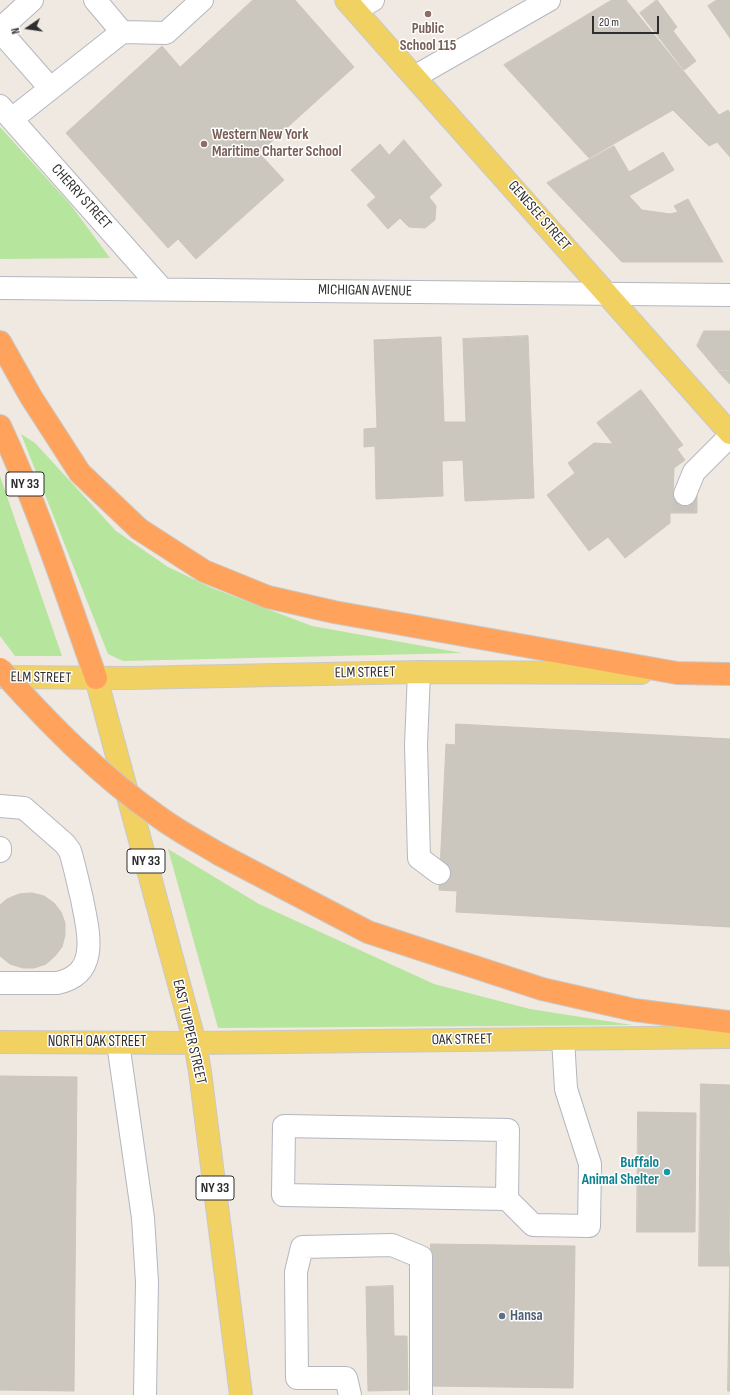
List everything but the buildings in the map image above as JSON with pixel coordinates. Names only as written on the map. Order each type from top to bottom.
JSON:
[{"type":"highway","points":[[0,342],[31,397],[80,473],[139,529],[211,574],[268,597],[334,612],[677,673]]},
{"type":"highway","name":"NY 33","points":[[0,426],[17,462],[96,678]]},
{"type":"highway","points":[[0,669],[37,710],[89,761],[159,817],[219,854],[368,932],[542,989],[634,1010],[730,1022]]},
{"type":"highway","name":"ELM STREET","points":[[677,673],[730,674]]},
{"type":"main road","name":"GENESEE STREET","points":[[358,3],[416,76],[730,435]]},
{"type":"main road","name":"ELM STREET","points":[[0,677],[96,678],[419,672],[677,673]]},
{"type":"main road","name":"EAST TUPPER STREET","points":[[96,678],[195,1044],[200,1072],[241,1395]]},
{"type":"main road","name":"OAK STREET","points":[[195,1044],[730,1037]]},
{"type":"main road","name":"NORTH OAK STREET","points":[[0,1042],[118,1042],[195,1044]]},
{"type":"street","points":[[32,0],[0,30],[50,88]]},
{"type":"street","points":[[95,0],[122,32]]},
{"type":"street","points":[[6,112],[50,88],[122,32],[166,33],[202,0]]},
{"type":"street","points":[[416,76],[549,0]]},
{"type":"street","name":"CHERRY STREET","points":[[6,112],[162,289]]},
{"type":"street","name":"MICHIGAN AVENUE","points":[[0,288],[730,295]]},
{"type":"street","points":[[685,494],[694,472],[730,435]]},
{"type":"street","points":[[419,672],[416,745],[419,858],[439,873]]},
{"type":"street","points":[[0,806],[24,808],[65,844],[70,851],[87,925],[89,949],[86,961],[81,970],[73,978],[65,982],[0,983]]},
{"type":"street","points":[[507,1199],[508,1130],[284,1126],[283,1195],[507,1199],[533,1225],[590,1226],[590,1164],[566,1089],[563,1039]]},
{"type":"street","points":[[118,1042],[143,1218],[147,1282],[145,1395]]},
{"type":"street","points":[[350,1395],[346,1378],[297,1378],[296,1272],[302,1248],[392,1245],[421,1257],[421,1395]]},
{"type":"green space","points":[[0,127],[70,204],[110,258],[0,259]]},
{"type":"green space","points":[[21,434],[35,443],[116,531],[168,567],[212,588],[312,626],[462,653],[123,661],[108,654]]},
{"type":"green space","points":[[0,476],[62,656],[15,656],[0,636]]},
{"type":"green space","points":[[168,849],[259,904],[434,984],[530,1009],[632,1025],[218,1028]]},
{"type":"tunnel","points":[[683,512],[685,494]]},
{"type":"place","name":"Public School 115","points":[[428,14]]},
{"type":"place","name":"Western New York Maritime Charter School","points":[[204,144]]},
{"type":"place","name":"Buffalo Animal Shelter","points":[[667,1172]]},
{"type":"place","name":"Hansa","points":[[502,1316]]}]
